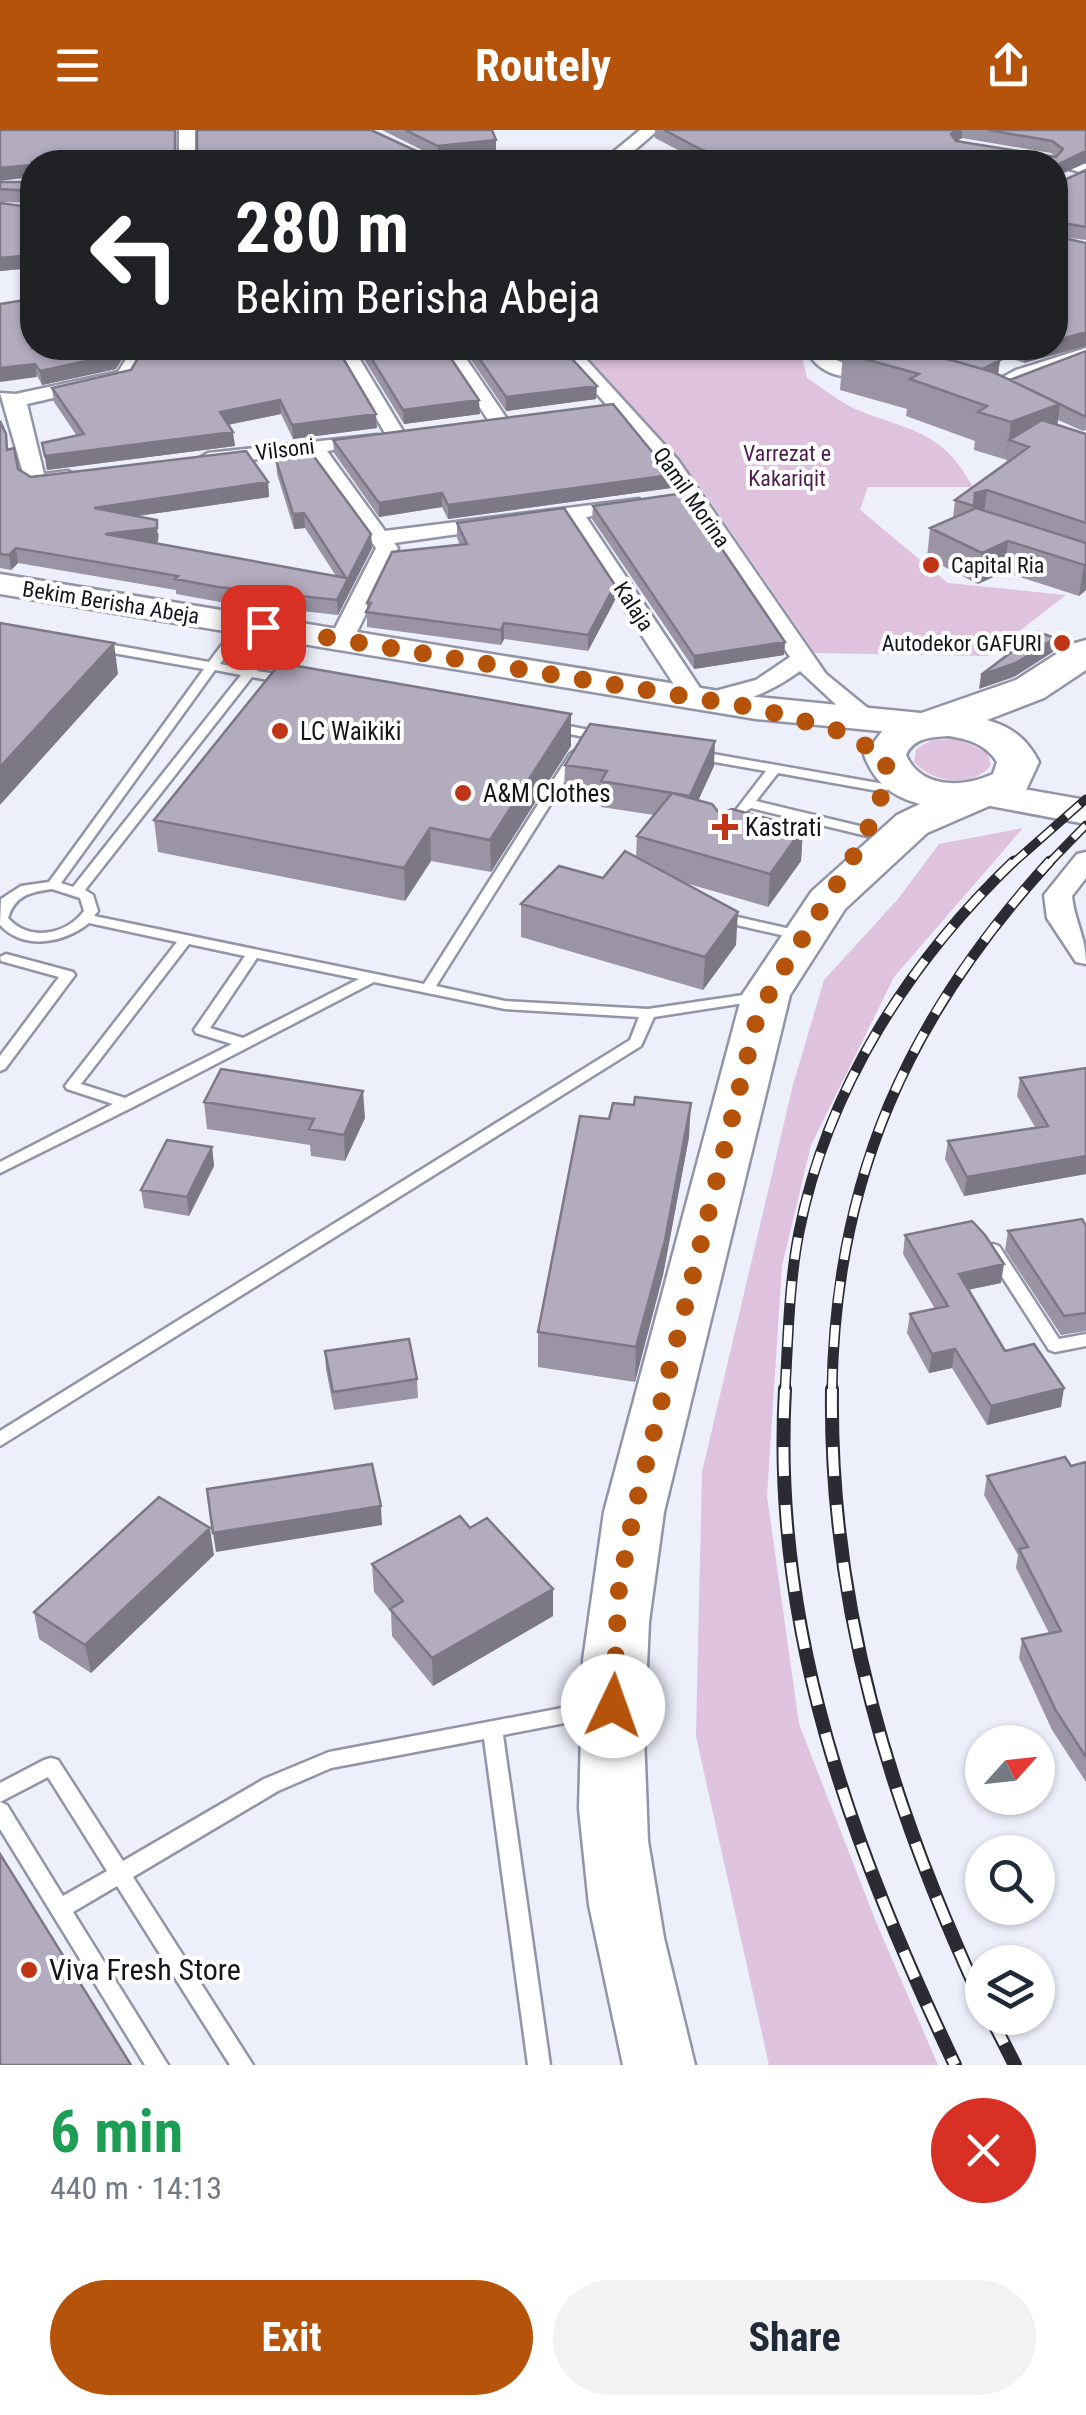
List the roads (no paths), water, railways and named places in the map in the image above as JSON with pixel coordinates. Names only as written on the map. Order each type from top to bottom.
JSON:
[{"type":"main road","points":[[658,2065],[637,1972],[612,1812],[619,1588],[634,1512],[766,996],[867,832],[880,757],[893,739],[1049,680],[1086,652]]},
{"type":"main road","points":[[816,918],[895,836],[976,794],[1011,781],[1017,772],[1012,750],[1049,680]]},
{"type":"main road","points":[[935,725],[980,730],[1012,750]]},
{"type":"main road","points":[[880,757],[918,789],[976,794]]},
{"type":"street","points":[[626,150],[650,130]]},
{"type":"street","points":[[90,474],[35,482],[8,400],[125,376],[135,360]]},
{"type":"street","name":"Vilsoni","points":[[183,462],[405,434],[353,360]]},
{"type":"street","points":[[458,360],[499,422]]},
{"type":"street","name":"Qamil Morina","points":[[577,360],[692,495],[802,659],[880,757]]},
{"type":"street","points":[[1009,406],[971,393],[1067,360]]},
{"type":"street","points":[[992,362],[1023,374]]},
{"type":"street","points":[[584,410],[618,406]]},
{"type":"street","points":[[313,446],[387,548],[341,640]]},
{"type":"street","points":[[380,538],[692,495]]},
{"type":"street","name":"Kalaja","points":[[574,513],[702,699]]},
{"type":"street","name":"Bekim Berisha Abeja","points":[[0,584],[756,708],[836,730],[880,757]]},
{"type":"street","points":[[702,699],[765,686],[802,659]]},
{"type":"street","points":[[1012,750],[1086,810]]},
{"type":"street","points":[[976,794],[1086,810]]},
{"type":"street","points":[[1086,860],[1058,895],[1061,918],[1086,956]]},
{"type":"lane","points":[[53,885],[243,624]]},
{"type":"lane","points":[[78,890],[283,630]]},
{"type":"lane","points":[[77,642],[303,683]]},
{"type":"lane","points":[[529,723],[626,741]]},
{"type":"lane","points":[[428,988],[588,734]]},
{"type":"lane","points":[[681,752],[774,770],[880,757]]},
{"type":"lane","points":[[730,827],[774,770]]},
{"type":"lane","points":[[748,803],[867,832]]},
{"type":"lane","points":[[87,919],[90,903],[78,890],[53,885],[26,890],[3,902],[1,918],[14,932],[26,936],[54,936],[87,919],[504,1004],[592,1013],[648,1013],[766,996]]},
{"type":"lane","points":[[711,915],[816,918]]},
{"type":"lane","points":[[3,961],[26,936]]},
{"type":"lane","points":[[128,1104],[72,1086],[186,939]]},
{"type":"lane","points":[[246,1043],[201,1030],[254,953]]},
{"type":"lane","points":[[0,1066],[66,983],[68,975],[3,961]]},
{"type":"lane","points":[[0,1168],[374,977]]},
{"type":"lane","points":[[0,1438],[636,1043],[648,1013]]},
{"type":"lane","points":[[982,1232],[1056,1346],[1086,1340]]},
{"type":"lane","points":[[60,1909],[272,1785],[329,1760],[613,1706]]},
{"type":"lane","points":[[492,1728],[539,2065]]},
{"type":"lane","points":[[0,1794],[51,1766],[242,2065]]},
{"type":"lane","points":[[0,1810],[157,2065]]},
{"type":"railway","points":[[1012,864],[1086,799]]},
{"type":"railway","points":[[1048,864],[1086,825]]},
{"type":"railway","points":[[785,1391],[789,1311],[799,1232],[830,1128],[852,1078],[908,984],[940,941],[1014,861]]},
{"type":"railway","points":[[832,1390],[836,1314],[847,1241],[865,1171],[889,1105],[919,1041],[956,980],[1050,861]]},
{"type":"railway","points":[[785,1389],[784,1479],[791,1566],[826,1737],[883,1903],[955,2065]]},
{"type":"railway","points":[[832,1390],[841,1549],[854,1627],[894,1780],[965,1964]]},
{"type":"railway","points":[[1000,2035],[1015,2065]]},
{"type":"place","name":"Capital Ria","points":[[931,565]]},
{"type":"place","name":"Autodekor GAFURI","points":[[1062,643]]},
{"type":"place","name":"LC Waikiki","points":[[280,731]]},
{"type":"place","name":"A&M Clothes","points":[[463,793]]},
{"type":"place","name":"Kastrati","points":[[725,827]]},
{"type":"place","name":"Viva Fresh Store","points":[[29,1970]]},
{"type":"park label","name":"Varrezat e Kakariqit","points":[[787,466]]}]
